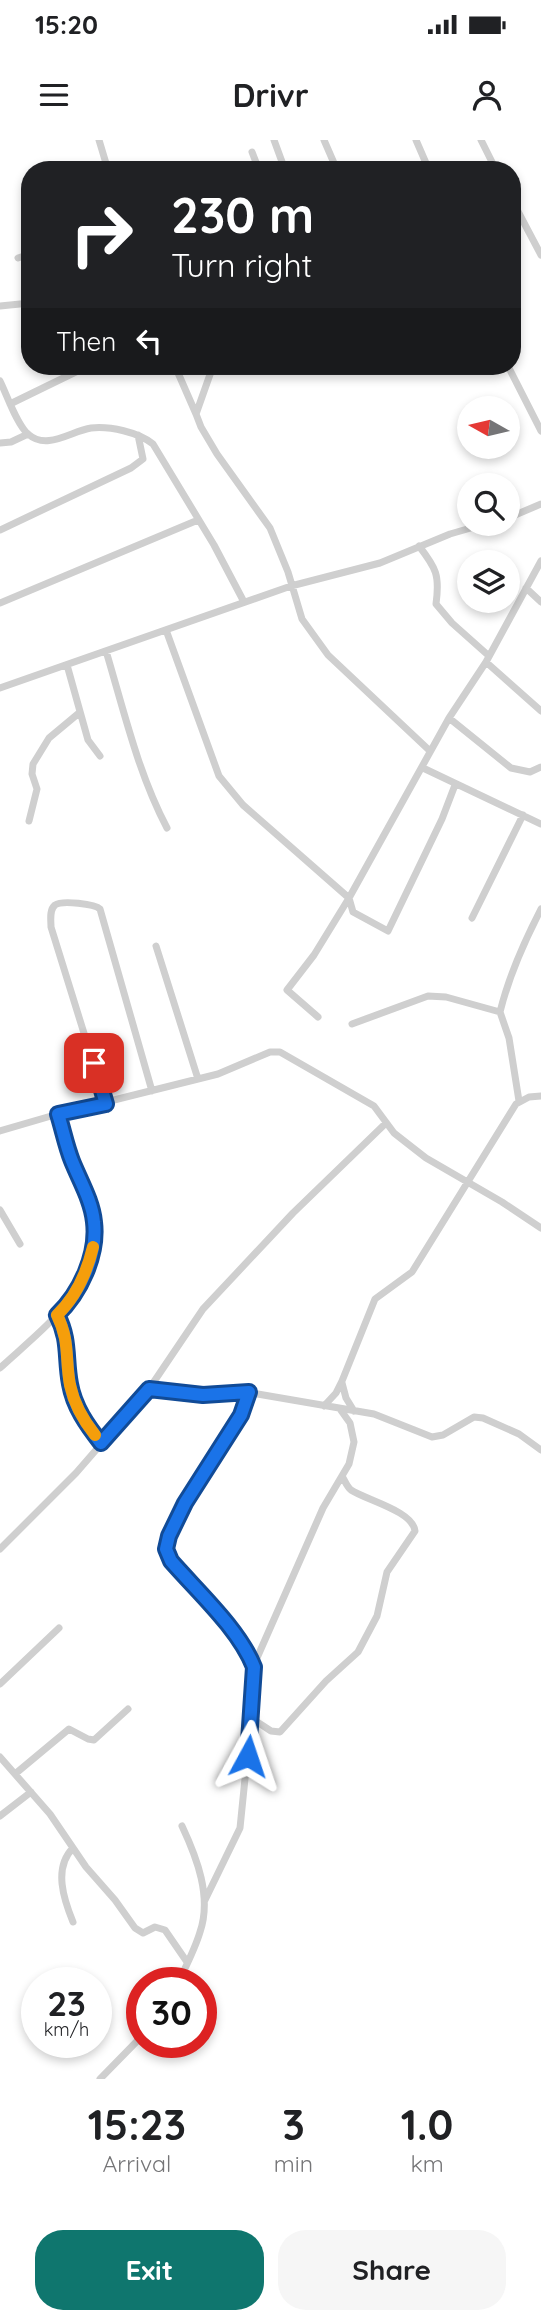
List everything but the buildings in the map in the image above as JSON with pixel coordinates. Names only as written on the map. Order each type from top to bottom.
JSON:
[{"type":"street","points":[[99,140],[105,161]]},
{"type":"street","points":[[274,140],[282,161]]},
{"type":"street","points":[[324,140],[333,161]]},
{"type":"street","points":[[416,140],[425,161]]},
{"type":"street","points":[[481,140],[492,161]]},
{"type":"street","points":[[252,152],[256,161]]},
{"type":"street","points":[[521,217],[541,255]]},
{"type":"street","points":[[0,306],[21,304]]},
{"type":"street","points":[[10,404],[70,375]]},
{"type":"street","points":[[179,375],[201,426],[270,528],[288,572],[302,619],[328,655],[430,751]]},
{"type":"street","points":[[196,414],[210,375]]},
{"type":"street","points":[[513,375],[541,431]]},
{"type":"street","points":[[0,381],[28,434],[38,439],[53,440],[102,428],[138,435],[153,444],[244,602]]},
{"type":"street","points":[[0,443],[11,442],[28,434]]},
{"type":"street","points":[[0,530],[131,468],[142,459],[138,435]]},
{"type":"street","points":[[520,513],[541,504]]},
{"type":"street","points":[[0,603],[198,520]]},
{"type":"street","points":[[0,688],[291,586],[380,563],[457,532]]},
{"type":"street","points":[[419,546],[437,573],[436,604],[487,659],[541,711]]},
{"type":"street","points":[[318,1017],[287,990],[314,954],[349,898],[430,751],[487,659],[541,561]]},
{"type":"street","points":[[526,589],[541,602]]},
{"type":"street","points":[[166,630],[225,786],[349,898],[353,912],[388,930],[442,819],[455,785]]},
{"type":"street","points":[[106,651],[136,753],[154,803],[167,828]]},
{"type":"street","points":[[66,665],[88,740],[100,756]]},
{"type":"street","points":[[29,821],[37,789],[32,774],[33,764],[49,738],[79,713]]},
{"type":"street","points":[[449,718],[512,768],[530,772],[541,767]]},
{"type":"street","points":[[423,768],[541,824]]},
{"type":"street","points":[[472,918],[523,815]]},
{"type":"street","points":[[106,1104],[51,927],[50,915],[58,904],[94,905],[100,909],[152,1091]]},
{"type":"street","points":[[519,1101],[509,1038],[500,1012],[506,988],[541,909]]},
{"type":"street","points":[[156,946],[198,1079]]},
{"type":"street","points":[[352,1024],[428,996],[446,997],[500,1012]]},
{"type":"street","points":[[0,1132],[58,1114],[198,1079],[229,1070],[270,1052],[280,1052],[374,1105],[401,1139],[426,1158],[541,1228]]},
{"type":"street","points":[[324,1406],[336,1393],[342,1381],[375,1299],[412,1272],[519,1101],[541,1096]]},
{"type":"street","points":[[0,1368],[57,1315],[69,1301],[89,1265],[94,1222],[58,1114]]},
{"type":"street","points":[[0,1549],[76,1473],[149,1389],[203,1309],[293,1213],[386,1123]]},
{"type":"street","points":[[0,1210],[20,1244]]},
{"type":"street","points":[[57,1315],[67,1341],[70,1386],[75,1402],[101,1443]]},
{"type":"street","points":[[342,1381],[346,1398],[354,1411]]},
{"type":"street","points":[[149,1389],[203,1395],[249,1392],[393,1420],[432,1437],[443,1435],[474,1417],[484,1418],[519,1434],[540,1448]]},
{"type":"street","points":[[249,1392],[241,1415],[185,1503],[169,1536],[166,1549],[171,1561],[243,1645],[254,1667]]},
{"type":"street","points":[[185,1967],[201,1931],[205,1900],[240,1828],[254,1667],[313,1529],[331,1492],[349,1464],[354,1442],[350,1423],[340,1409]]},
{"type":"street","points":[[251,1718],[271,1731],[280,1732],[326,1681],[358,1652],[377,1616],[387,1572],[415,1531],[412,1524],[398,1513],[348,1487],[342,1476]]},
{"type":"street","points":[[0,1684],[59,1628]]},
{"type":"street","points":[[15,1774],[69,1729],[94,1740],[128,1709]]},
{"type":"street","points":[[0,1757],[50,1814],[138,1931],[146,1933],[155,1927],[165,1930],[187,1962]]},
{"type":"street","points":[[0,1816],[31,1793]]},
{"type":"street","points":[[183,1826],[195,1854],[205,1900]]},
{"type":"street","points":[[73,1848],[66,1855],[61,1885],[73,1922]]},
{"type":"street","points":[[100,2079],[126,2052]]},
{"type":"slow traffic","points":[[93,1247],[89,1265],[77,1288],[57,1315],[67,1341],[70,1386],[75,1402],[95,1435]]},
{"type":"route","points":[[94,1063],[106,1104],[58,1114],[94,1222],[89,1265],[69,1301],[57,1315],[67,1341],[70,1386],[80,1413],[101,1443],[149,1389],[203,1395],[249,1392],[241,1415],[185,1503],[169,1536],[166,1549],[171,1561],[243,1645],[254,1667],[248,1756]]}]
